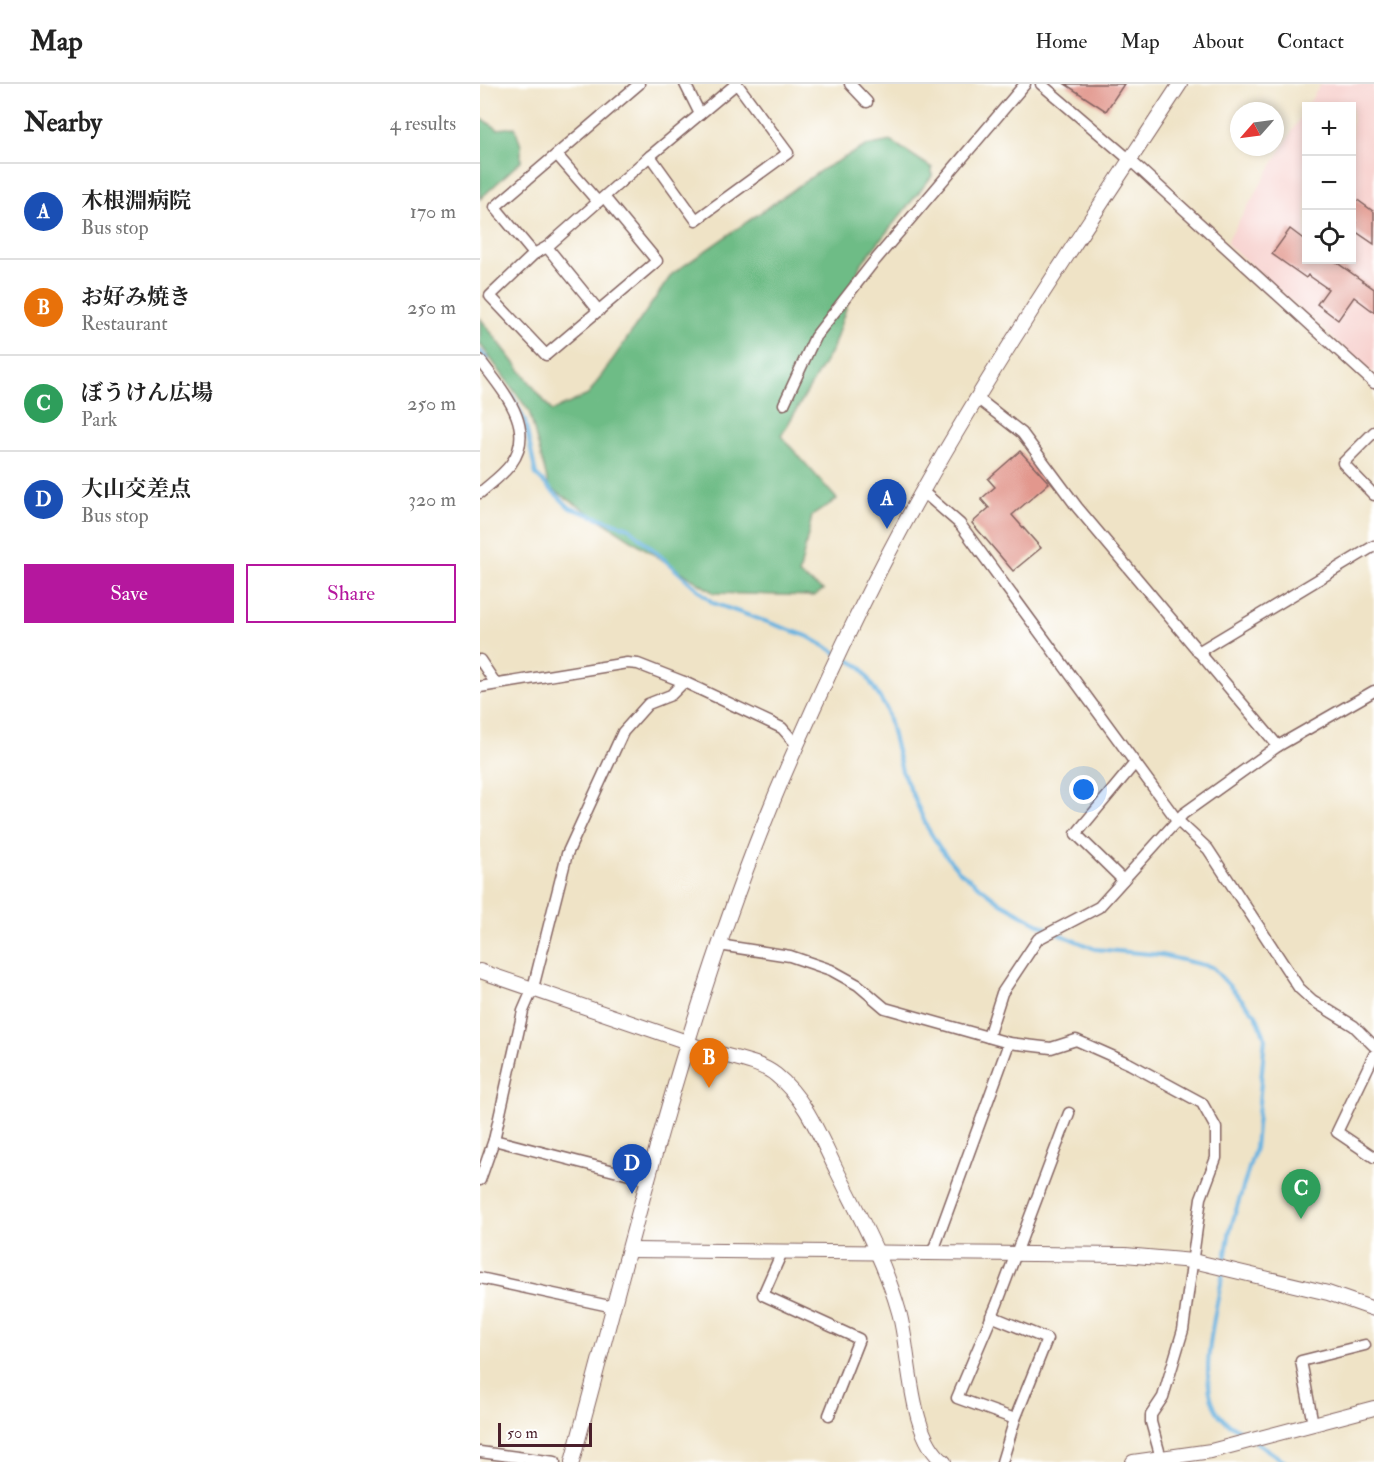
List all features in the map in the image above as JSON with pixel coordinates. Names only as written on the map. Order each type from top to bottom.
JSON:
[{"type":"street","points":[[534,254],[495,207],[639,84]]},
{"type":"street","points":[[685,84],[700,114]]},
{"type":"street","points":[[557,154],[601,199],[657,261],[546,355],[490,296],[534,254],[547,247],[601,199],[650,156],[736,84],[789,153],[696,220],[650,156]]},
{"type":"street","points":[[850,84],[867,102]]},
{"type":"street","points":[[784,404],[815,337],[872,264],[1025,84]]},
{"type":"street","points":[[1041,84],[1130,160],[1374,383]]},
{"type":"street","points":[[572,1462],[687,1042],[719,945],[797,744],[861,610],[922,491],[1034,304],[1180,84]]},
{"type":"street","points":[[547,247],[599,310]]},
{"type":"street","points":[[480,360],[518,412],[519,449],[511,465],[480,493]]},
{"type":"street","points":[[977,398],[1022,433],[1077,507],[1278,746]]},
{"type":"street","points":[[1374,432],[1343,463],[1374,495]]},
{"type":"street","points":[[922,491],[960,524],[1177,820],[1208,849],[1299,988],[1312,1000],[1354,1026],[1374,1046]]},
{"type":"street","points":[[1198,652],[1374,546]]},
{"type":"street","points":[[480,660],[496,684]]},
{"type":"street","points":[[480,687],[627,663],[638,664],[684,682],[782,728],[797,744]]},
{"type":"street","points":[[480,1180],[494,1140],[523,1011],[533,988],[567,854],[622,732],[648,704],[671,696],[684,682]]},
{"type":"street","points":[[988,1037],[1002,993],[1038,939],[1099,907],[1177,820],[1278,746],[1374,691]]},
{"type":"street","points":[[1123,880],[1076,834],[1135,763]]},
{"type":"street","points":[[719,945],[790,956],[831,970],[858,985],[885,1008],[1009,1043],[1051,1047],[1076,1040],[1130,1064],[1202,1103],[1216,1128],[1216,1158],[1201,1197],[1183,1330],[1163,1397],[1151,1415],[1150,1422],[1161,1458]]},
{"type":"street","points":[[480,971],[774,1073],[787,1085],[809,1117],[879,1253],[899,1313],[921,1426],[934,1454],[944,1462]]},
{"type":"street","points":[[932,1254],[1009,1043]]},
{"type":"street","points":[[1374,1055],[1337,1132],[1374,1157]]},
{"type":"street","points":[[1015,1419],[957,1398],[992,1316],[1069,1113]]},
{"type":"street","points":[[494,1140],[650,1180]]},
{"type":"street","points":[[630,1250],[1125,1255],[1193,1261],[1328,1293],[1374,1309]]},
{"type":"street","points":[[782,1252],[763,1295],[859,1339],[829,1415]]},
{"type":"street","points":[[480,1278],[614,1307]]},
{"type":"street","points":[[992,1316],[1047,1339],[1015,1419],[1002,1462]]},
{"type":"street","points":[[1313,1424],[1301,1361],[1365,1345]]},
{"type":"street","points":[[1133,1462],[1161,1458],[1211,1457],[1313,1424],[1374,1408]]},
{"type":"street","points":[[480,1452],[555,1462]]},
{"type":"shaded area","points":[[1321,84],[1374,84],[1374,374],[1226,243],[1278,156],[1284,156],[1284,145],[1302,115],[1302,264],[1356,264],[1356,102],[1310,102]]},
{"type":"green space","points":[[480,118],[498,129],[515,127],[521,146],[521,161],[480,199]]},
{"type":"green space","points":[[891,141],[932,168],[932,176],[860,265],[833,348],[781,436],[837,499],[812,516],[799,575],[823,590],[814,596],[714,593],[549,487],[529,411],[480,344],[480,318],[552,411],[588,395],[672,274],[823,169],[866,146]]},
{"type":"building","points":[[1065,84],[1124,84],[1106,111]]},
{"type":"building","points":[[1356,199],[1374,212],[1374,244],[1356,232]]},
{"type":"building","points":[[1290,229],[1302,238],[1302,264],[1339,264],[1374,289],[1374,312],[1354,297],[1338,320],[1317,304],[1328,289],[1308,275],[1306,278],[1272,254]]},
{"type":"building","points":[[1020,451],[1049,483],[1012,515],[1041,548],[1013,571],[972,523],[989,508],[981,499],[995,487],[988,479]]},
{"type":"waterway","points":[[480,351],[487,360]]},
{"type":"waterway","points":[[512,396],[525,421],[536,475],[570,508],[629,528],[713,603],[807,636],[861,667],[886,708],[902,771],[927,827],[940,848],[958,870],[1001,903],[1050,930]]},
{"type":"waterway","points":[[1057,933],[1095,949],[1161,955],[1212,967],[1256,1015],[1265,1037],[1255,1148],[1230,1230],[1224,1265]]},
{"type":"waterway","points":[[1223,1272],[1209,1349],[1210,1390],[1215,1407],[1224,1420],[1248,1436]]},
{"type":"waterway","points":[[1256,1442],[1285,1462]]},
{"type":"place","name":"木根淵病院","points":[[887,529]]},
{"type":"place","name":"お好み焼き","points":[[709,1088]]},
{"type":"place","name":"大山交差点","points":[[632,1194]]},
{"type":"place","name":"ぼうけん広場","points":[[1301,1219]]}]
